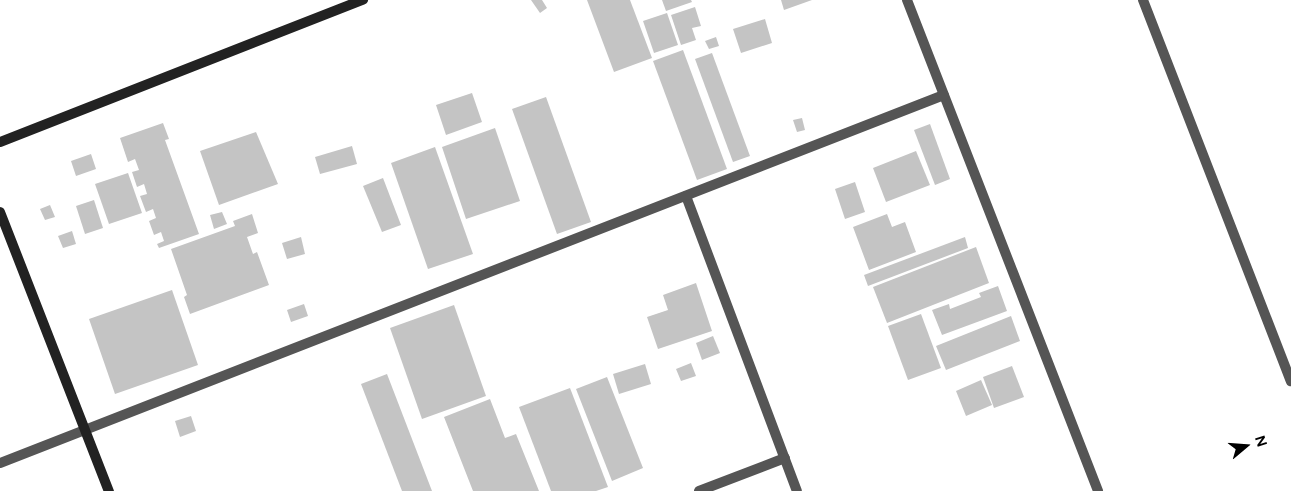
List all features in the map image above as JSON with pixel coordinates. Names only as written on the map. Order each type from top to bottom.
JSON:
[{"type":"street","points":[[0,142],[363,0]]},
{"type":"street","points":[[907,0],[1098,491]]},
{"type":"street","points":[[1143,0],[1291,381]]},
{"type":"street","points":[[0,463],[944,96]]},
{"type":"street","points":[[686,196],[797,491]]},
{"type":"street","points":[[0,212],[108,491]]},
{"type":"street","points":[[699,491],[785,458]]},
{"type":"building","points":[[531,0],[542,0],[547,8],[540,13]]},
{"type":"building","points":[[587,0],[630,0],[652,58],[614,72]]},
{"type":"building","points":[[662,0],[691,0],[692,2],[666,11]]},
{"type":"building","points":[[781,0],[812,0],[784,10]]},
{"type":"building","points":[[695,7],[701,26],[692,28],[696,40],[681,45],[671,15]]},
{"type":"building","points":[[667,13],[678,45],[654,53],[643,21]]},
{"type":"building","points":[[765,19],[772,43],[741,53],[733,29]]},
{"type":"building","points":[[716,37],[719,46],[709,49],[705,41]]},
{"type":"building","points":[[683,50],[727,169],[697,180],[653,61]]},
{"type":"building","points":[[712,53],[750,156],[733,162],[695,59]]},
{"type":"building","points":[[472,93],[482,122],[446,135],[436,105]]},
{"type":"building","points":[[546,97],[591,222],[557,234],[512,109]]},
{"type":"building","points":[[802,118],[805,130],[797,132],[793,120]]},
{"type":"building","points":[[163,123],[169,139],[165,140],[199,234],[159,248],[157,244],[164,241],[161,232],[154,235],[149,221],[156,218],[153,209],[146,212],[140,196],[147,194],[144,184],[137,187],[132,172],[139,170],[135,159],[128,162],[120,138]]},
{"type":"building","points":[[930,124],[950,179],[935,185],[914,130]]},
{"type":"building","points":[[495,128],[520,201],[466,219],[442,147]]},
{"type":"building","points":[[256,132],[278,184],[219,205],[200,151]]},
{"type":"building","points":[[352,146],[357,164],[320,174],[315,157]]},
{"type":"building","points":[[435,147],[473,254],[428,269],[391,163]]},
{"type":"building","points":[[916,151],[930,185],[886,202],[873,168]]},
{"type":"building","points":[[91,154],[96,169],[76,176],[71,161]]},
{"type":"building","points":[[128,173],[142,213],[109,224],[95,184]]},
{"type":"building","points":[[383,178],[401,225],[382,232],[363,186]]},
{"type":"building","points":[[855,182],[865,212],[845,219],[835,189]]},
{"type":"building","points":[[94,200],[103,228],[85,234],[76,206]]},
{"type":"building","points":[[50,205],[55,217],[45,220],[40,209]]},
{"type":"building","points":[[222,212],[227,224],[214,229],[210,215]]},
{"type":"building","points":[[252,214],[258,233],[247,237],[253,254],[257,252],[269,285],[190,314],[184,297],[187,295],[171,249],[235,226],[233,221]]},
{"type":"building","points":[[887,214],[892,227],[905,222],[916,252],[869,270],[853,227]]},
{"type":"building","points":[[72,231],[76,244],[63,248],[58,236]]},
{"type":"building","points":[[301,237],[305,254],[287,259],[282,243]]},
{"type":"building","points":[[965,237],[968,248],[868,286],[864,275]]},
{"type":"building","points":[[976,247],[989,283],[887,323],[873,287]]},
{"type":"building","points":[[696,283],[712,331],[658,349],[647,317],[668,310],[663,295]]},
{"type":"building","points":[[998,286],[1007,311],[942,335],[932,310],[949,304],[950,309],[981,297],[979,293]]},
{"type":"building","points":[[172,290],[198,365],[115,394],[89,319]]},
{"type":"building","points":[[304,304],[308,316],[291,322],[287,310]]},
{"type":"building","points":[[454,305],[486,396],[422,419],[390,328]]},
{"type":"building","points":[[921,314],[941,368],[908,380],[888,326]]},
{"type":"building","points":[[1011,316],[1020,341],[946,370],[936,346]]},
{"type":"building","points":[[713,336],[720,353],[702,360],[696,343]]},
{"type":"building","points":[[691,363],[696,376],[681,381],[676,369]]},
{"type":"building","points":[[645,364],[651,384],[619,394],[613,374]]},
{"type":"building","points":[[1012,366],[1024,397],[994,408],[983,377]]},
{"type":"building","points":[[387,374],[432,491],[402,491],[361,384]]},
{"type":"building","points":[[607,377],[643,468],[612,481],[576,389]]},
{"type":"building","points":[[981,380],[992,405],[966,416],[956,391]]},
{"type":"building","points":[[570,388],[608,487],[596,491],[551,491],[519,407]]},
{"type":"building","points":[[490,399],[505,438],[516,434],[539,491],[473,491],[444,417]]},
{"type":"building","points":[[191,416],[196,431],[180,437],[175,421]]}]
